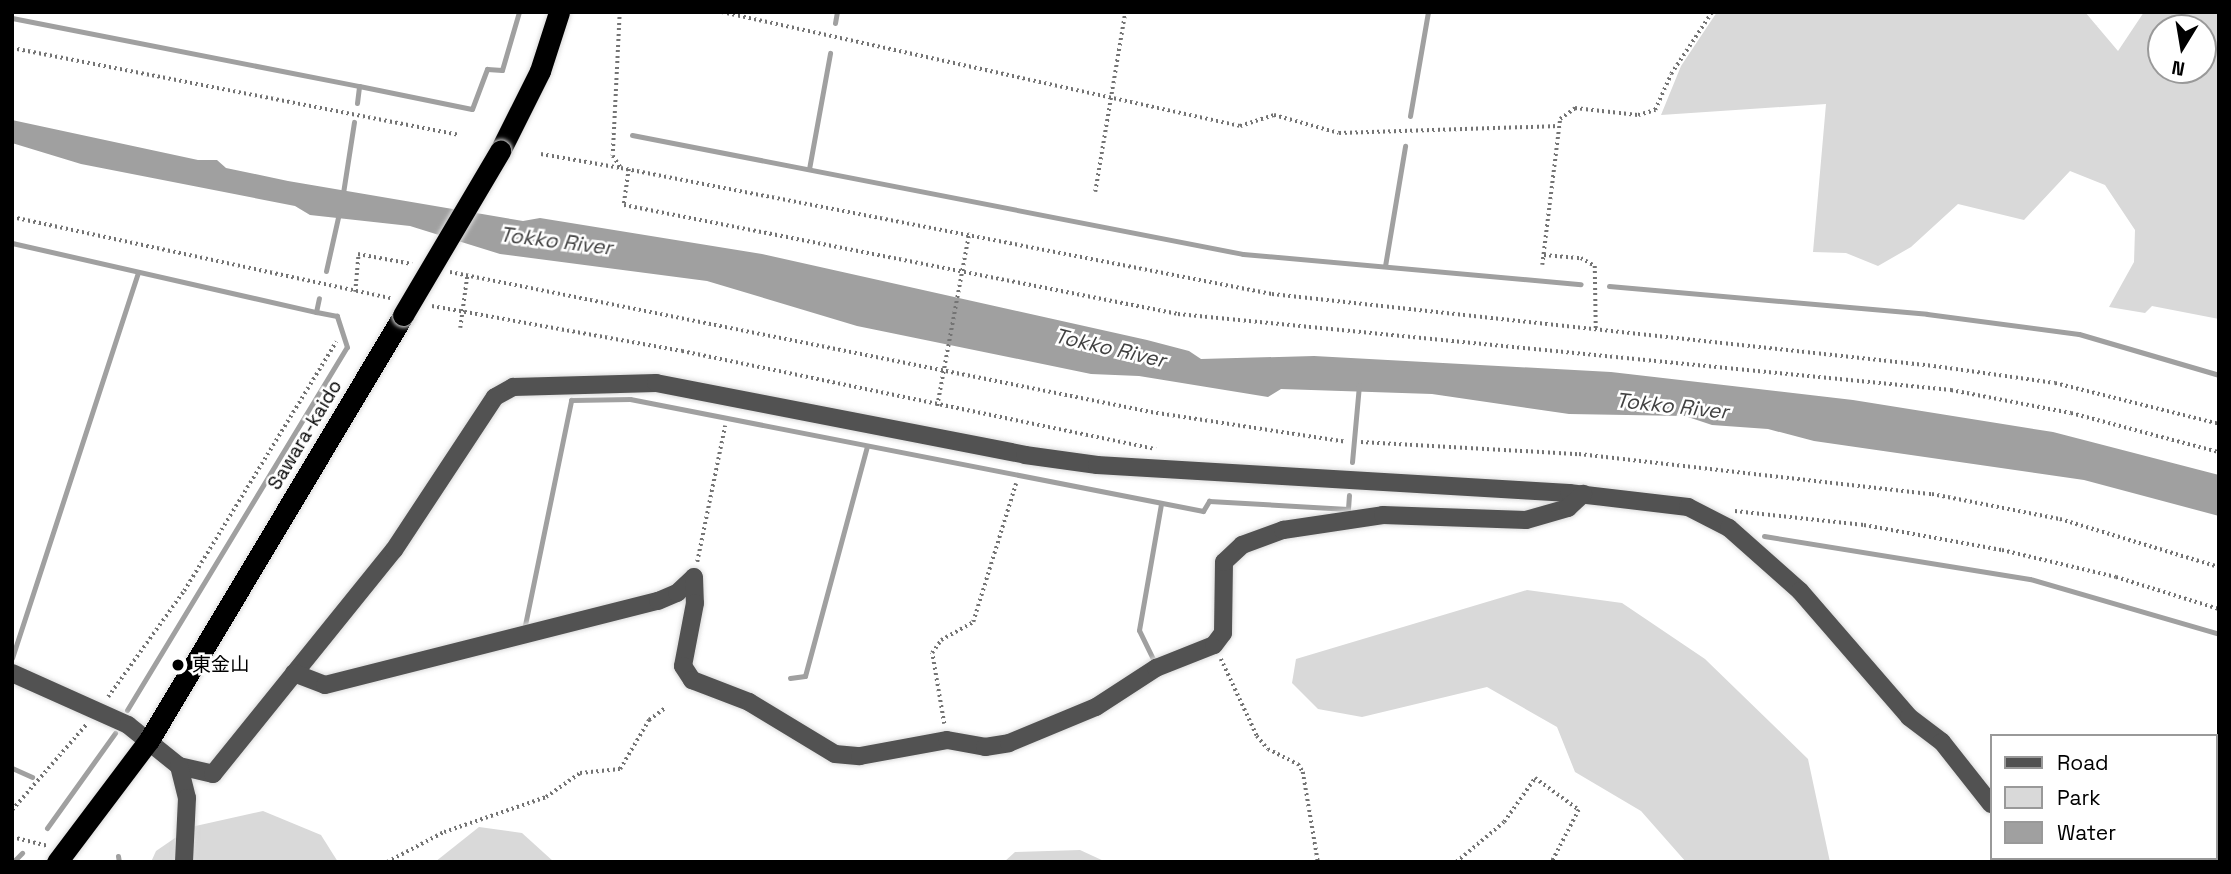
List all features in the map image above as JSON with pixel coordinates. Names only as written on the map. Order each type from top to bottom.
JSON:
[{"type":"highway","name":"Sawara-kaido","points":[[62,856],[149,740],[403,308],[500,151],[540,71],[559,12]]},
{"type":"street","points":[[12,673],[98,710],[149,740],[179,766],[213,774],[394,550],[495,397],[513,387],[656,383],[1025,455],[1097,465],[1583,494],[1704,513],[1758,551],[1800,591],[1909,718],[1942,742],[1990,803]]},
{"type":"street","points":[[694,577],[695,603],[683,666],[692,680],[749,702],[835,754],[860,757],[947,740],[985,747],[1010,743],[1096,707],[1156,668],[1214,645],[1223,633],[1224,562],[1242,545],[1283,530],[1383,515],[1525,520],[1568,508],[1583,494]]},
{"type":"street","points":[[294,673],[325,685],[657,601],[677,593],[694,577]]},
{"type":"street","points":[[179,766],[187,798],[184,862]]},
{"type":"path","points":[[620,12],[613,156],[621,168]]},
{"type":"path","points":[[722,12],[1240,126],[1284,116],[1328,132],[1559,126]]},
{"type":"path","points":[[1095,192],[1125,12]]},
{"type":"path","points":[[1542,265],[1560,119],[1575,108],[1638,115],[1656,110],[1671,74],[1712,12]]},
{"type":"path","points":[[12,48],[460,135]]},
{"type":"path","points":[[541,154],[969,233],[1272,294],[2055,383],[2219,424]]},
{"type":"path","points":[[629,169],[624,205],[1178,314],[1951,390],[2071,413],[2219,452]]},
{"type":"path","points":[[12,217],[355,292],[403,308]]},
{"type":"path","points":[[937,406],[969,233]]},
{"type":"path","points":[[355,292],[358,254],[414,265]]},
{"type":"path","points":[[1544,255],[1581,258],[1595,266],[1597,330]]},
{"type":"path","points":[[440,270],[1151,412],[1346,442]]},
{"type":"path","points":[[460,328],[467,276]]},
{"type":"path","points":[[428,305],[670,348],[937,406],[1160,450]]},
{"type":"path","points":[[12,810],[98,710],[184,591],[336,342]]},
{"type":"path","points":[[694,577],[725,426]]},
{"type":"path","points":[[1362,442],[1579,454],[1932,494],[2060,519],[2219,566]]},
{"type":"path","points":[[947,740],[932,653],[941,640],[973,622],[1016,483]]},
{"type":"path","points":[[1704,513],[1716,508],[1864,525],[2002,550],[2116,577],[2219,609]]},
{"type":"path","points":[[1214,645],[1257,736],[1268,749],[1298,764],[1303,772],[1318,862]]},
{"type":"path","points":[[387,862],[444,832],[546,797],[580,773],[620,769],[649,720],[666,707]]},
{"type":"path","points":[[1456,862],[1504,822],[1535,778],[1579,810],[1565,844],[1552,862]]},
{"type":"path","points":[[12,837],[62,856]]},
{"type":"green space","points":[[1717,12],[2085,12],[2118,51],[2144,12],[2219,12],[2219,319],[2152,306],[2145,313],[2109,307],[2134,262],[2135,230],[2105,185],[2070,171],[2024,220],[1958,204],[1911,247],[1878,266],[1846,253],[1813,252],[1826,104],[1661,115],[1681,66]]},
{"type":"green space","points":[[1527,590],[1622,603],[1705,659],[1808,759],[1830,862],[1686,862],[1641,811],[1575,772],[1557,727],[1487,687],[1362,717],[1318,709],[1292,683],[1296,659]]},
{"type":"green space","points":[[263,811],[321,835],[338,862],[151,862],[156,851],[191,827]]},
{"type":"green space","points":[[479,827],[522,833],[554,862],[435,862]]},
{"type":"green space","points":[[1080,850],[1106,862],[1004,862],[1015,852]]},
{"type":"water","name":"Tokko River","points":[[12,120],[198,160],[217,160],[226,168],[288,181],[523,221],[540,218],[762,254],[1147,340],[1189,351],[1201,359],[1314,356],[1611,372],[1853,400],[2053,432],[2219,475],[2219,516],[2084,480],[1814,441],[1768,429],[1712,425],[1685,416],[1569,414],[1432,394],[1281,389],[1268,397],[1139,376],[1091,374],[857,326],[707,281],[500,254],[410,226],[310,215],[295,206],[81,164],[12,143]]},
{"type":"waterway","points":[[357,103],[359,86],[472,109],[487,69],[502,70],[519,12]]},
{"type":"waterway","points":[[835,23],[837,12]]},
{"type":"waterway","points":[[1410,116],[1428,12]]},
{"type":"waterway","points":[[12,18],[359,86]]},
{"type":"waterway","points":[[809,169],[830,53]]},
{"type":"waterway","points":[[343,193],[354,122]]},
{"type":"waterway","points":[[632,135],[1243,254],[1581,284]]},
{"type":"waterway","points":[[1385,266],[1405,146]]},
{"type":"waterway","points":[[326,271],[339,213]]},
{"type":"waterway","points":[[12,243],[316,312]]},
{"type":"waterway","points":[[12,658],[138,272]]},
{"type":"waterway","points":[[1609,286],[1927,314],[2079,334],[2219,375]]},
{"type":"waterway","points":[[127,710],[347,347],[337,316],[316,312],[319,298]]},
{"type":"waterway","points":[[1352,462],[1359,385]]},
{"type":"waterway","points":[[525,625],[571,400],[630,399],[1203,511],[1209,501],[1348,509],[1349,495]]},
{"type":"waterway","points":[[790,678],[805,676],[867,446]]},
{"type":"waterway","points":[[1154,661],[1139,630],[1161,504]]},
{"type":"waterway","points":[[1764,536],[2030,579],[2219,634]]},
{"type":"waterway","points":[[47,828],[115,733]]},
{"type":"waterway","points":[[12,768],[32,777]]},
{"type":"waterway","points":[[13,862],[22,853]]},
{"type":"waterway","points":[[118,856],[119,862]]},
{"type":"place","name":"東金山","points":[[178,665]]}]
